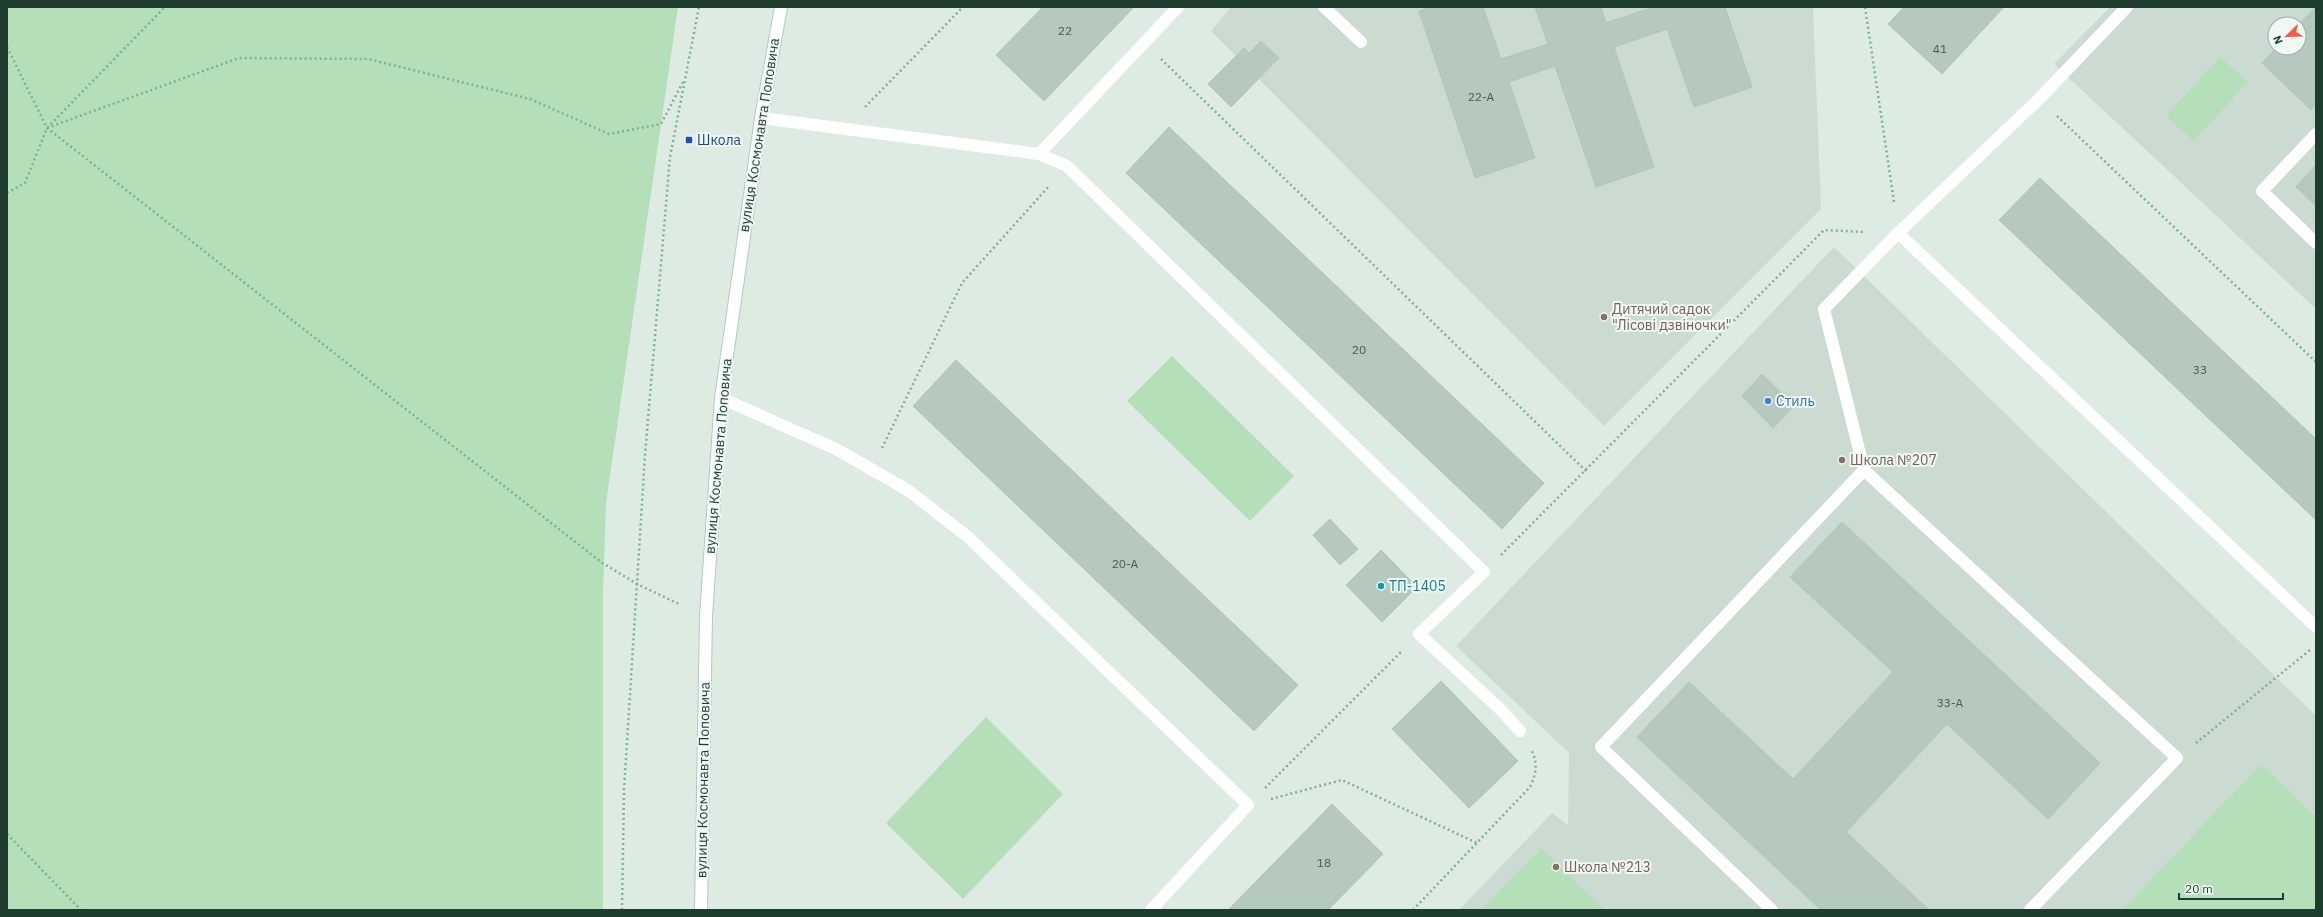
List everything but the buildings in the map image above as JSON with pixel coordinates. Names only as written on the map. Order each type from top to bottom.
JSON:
[{"type":"street","name":"вулиця Космонавта Поповича","points":[[701,910],[706,616],[721,398],[761,118],[781,7]]},
{"type":"street","points":[[1039,154],[1178,7]]},
{"type":"street","points":[[1324,7],[1361,42]]},
{"type":"street","points":[[2030,910],[2177,758],[1864,470],[1824,309],[1898,233],[2039,99],[2127,7]]},
{"type":"street","points":[[761,118],[843,130],[1039,154],[1067,166],[1484,572],[1419,634],[1501,710],[1520,731]]},
{"type":"street","points":[[2316,134],[2262,191],[2316,243]]},
{"type":"street","points":[[1898,233],[2316,627]]},
{"type":"street","points":[[721,398],[838,450],[872,468],[909,491],[968,537],[1248,805],[1151,910]]},
{"type":"street","points":[[1772,910],[1601,747],[1864,470]]},
{"type":"path","points":[[7,193],[25,183],[47,128],[165,7]]},
{"type":"path","points":[[622,910],[624,790],[645,455],[670,157],[699,7]]},
{"type":"path","points":[[843,130],[962,7]]},
{"type":"path","points":[[1484,572],[1824,230],[1898,233],[1865,7]]},
{"type":"path","points":[[1144,42],[1586,471]]},
{"type":"path","points":[[7,47],[47,128],[602,562],[637,584],[706,616]]},
{"type":"path","points":[[47,128],[239,58],[368,59],[530,99],[609,134],[661,124],[685,78]]},
{"type":"path","points":[[2039,99],[2316,362]]},
{"type":"path","points":[[872,468],[962,283],[1067,166]]},
{"type":"path","points":[[1248,805],[1419,634]]},
{"type":"path","points":[[2177,758],[2316,644]]},
{"type":"path","points":[[1413,910],[1525,792],[1536,775],[1535,758],[1520,731]]},
{"type":"path","points":[[1248,805],[1342,780],[1477,843]]},
{"type":"path","points":[[7,834],[81,910]]},
{"type":"shaded area","name":"Дитячий садок \"Лісові дзвіночки\"","points":[[1231,7],[1813,7],[1821,209],[1604,426],[1211,31]]},
{"type":"shaded area","points":[[2110,7],[2316,7],[2316,309],[2054,64]]},
{"type":"shaded area","name":"Школа №207","points":[[1834,247],[2316,716],[2316,910],[1459,910],[1552,813],[1568,825],[1569,753],[1456,646]]},
{"type":"green space","points":[[7,7],[678,7],[606,503],[603,594],[603,910],[7,910]]},
{"type":"green space","points":[[2220,57],[2248,82],[2194,141],[2166,116]]},
{"type":"green space","points":[[1172,356],[1294,476],[1250,521],[1127,401]]},
{"type":"green space","points":[[986,717],[1063,794],[963,899],[886,823]]},
{"type":"green space","points":[[2261,764],[2316,817],[2316,910],[2122,910]]},
{"type":"green space","points":[[1541,848],[1605,910],[1481,910]]},
{"type":"place","name":"Школа","points":[[689,140]]},
{"type":"place","name":"Дитячий садок \"Лісові дзвіночки\"","points":[[1604,317]]},
{"type":"place","name":"Стиль","points":[[1768,401]]},
{"type":"place","name":"Школа №207","points":[[1842,460]]},
{"type":"place","name":"ТП-1405","points":[[1381,586]]},
{"type":"place","name":"Школа №213","points":[[1556,867]]}]
